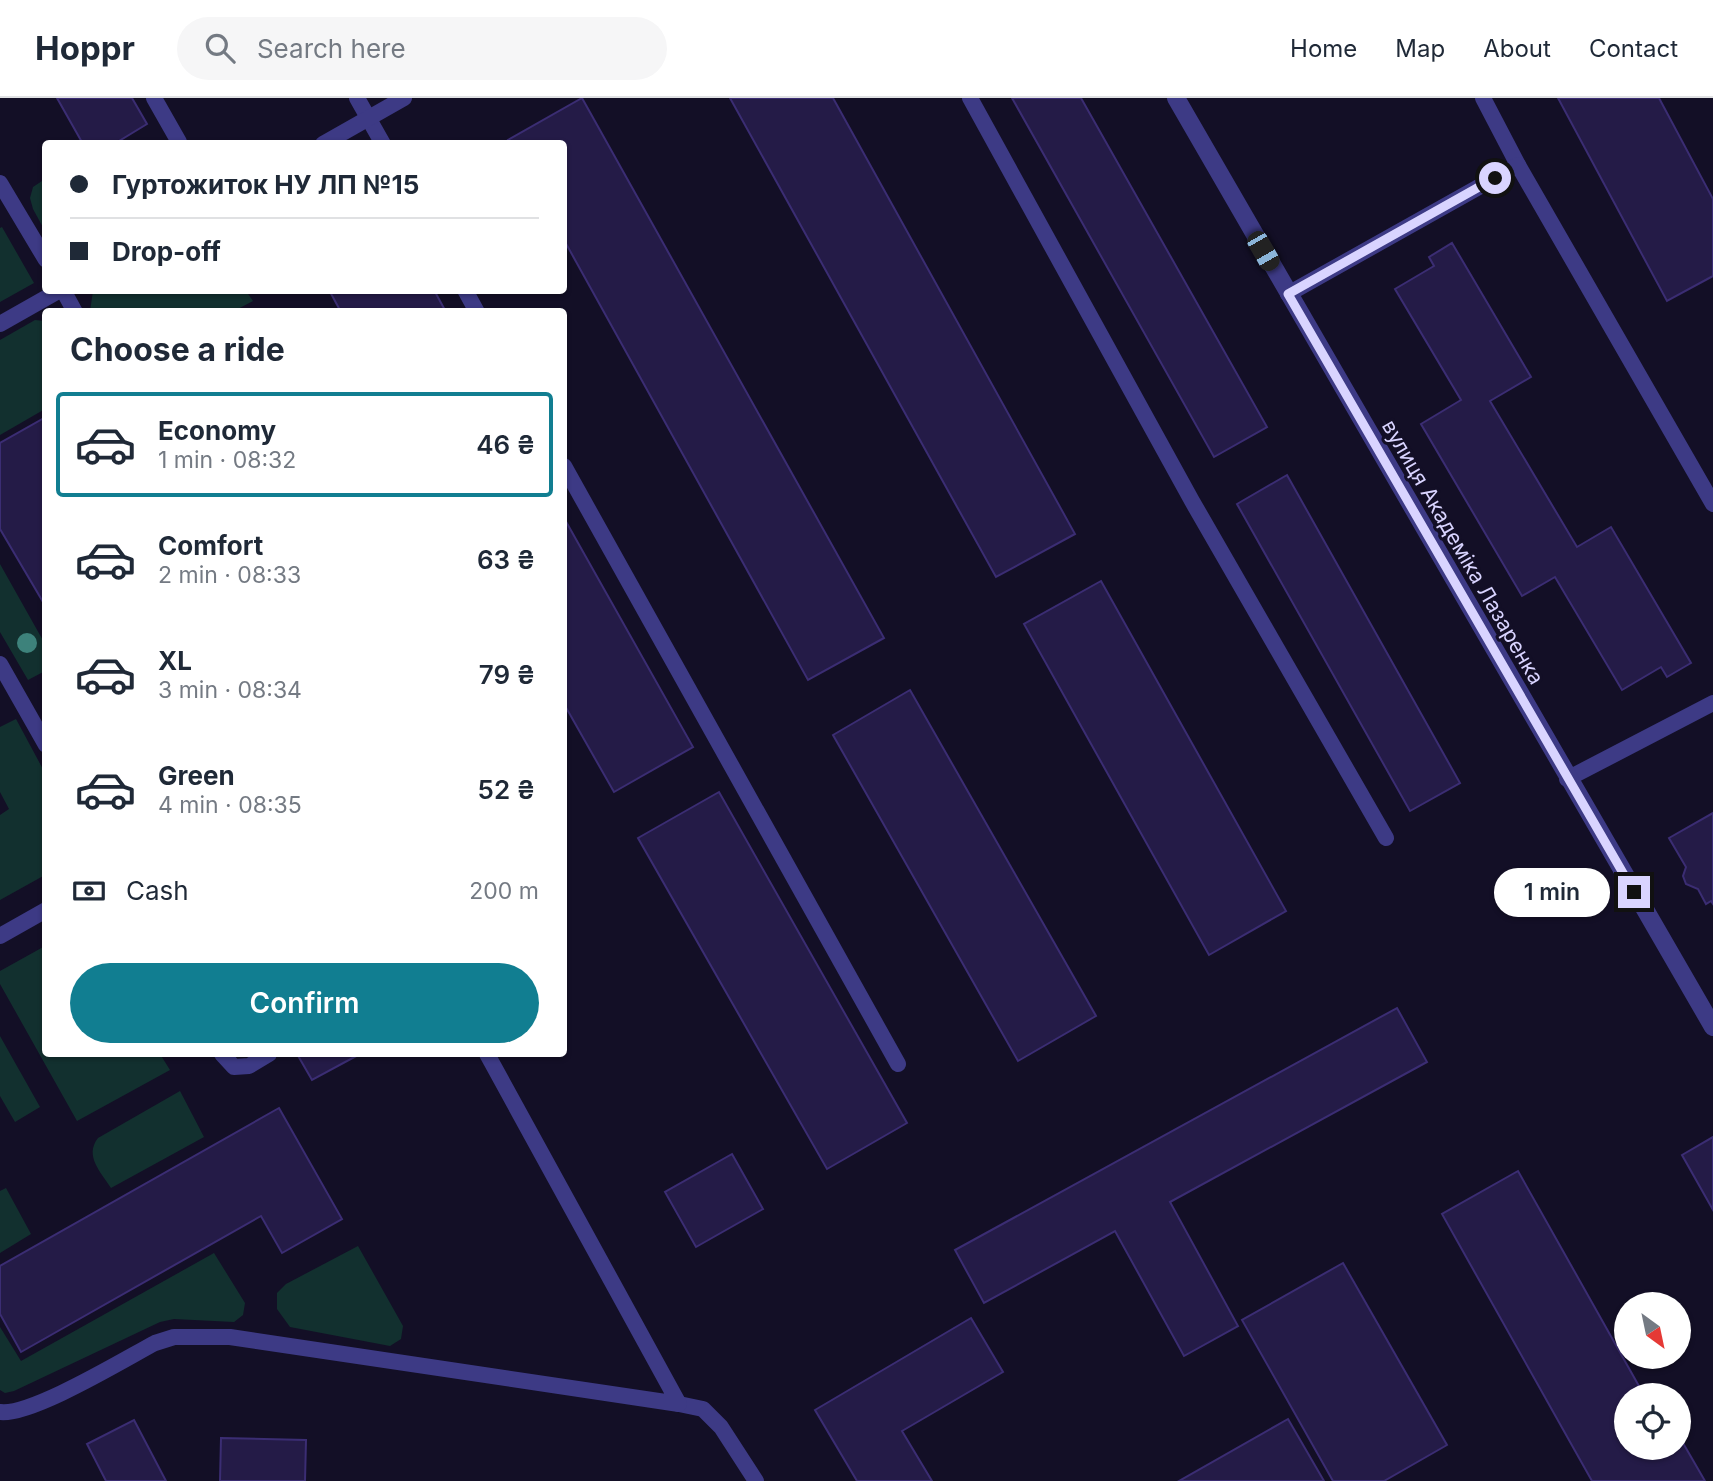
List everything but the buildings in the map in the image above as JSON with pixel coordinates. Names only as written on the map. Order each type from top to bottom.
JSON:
[{"type":"street","name":"вулиця Академіка Лазаренка","points":[[1176,98],[1567,779],[1713,1027]]},
{"type":"lane","points":[[154,98],[178,140]]},
{"type":"lane","points":[[357,98],[381,140]]},
{"type":"lane","points":[[330,140],[404,98]]},
{"type":"lane","points":[[970,98],[1192,501],[1386,838]]},
{"type":"lane","points":[[1483,98],[1518,165],[1713,504]]},
{"type":"lane","points":[[1288,294],[1518,165]]},
{"type":"lane","points":[[0,183],[42,253]]},
{"type":"lane","points":[[0,324],[55,294]]},
{"type":"lane","points":[[567,471],[898,1064]]},
{"type":"lane","points":[[0,664],[42,738]]},
{"type":"lane","points":[[1567,779],[1713,703]]},
{"type":"lane","points":[[0,936],[42,912]]},
{"type":"lane","points":[[225,1057],[234,1067],[249,1066],[264,1057]]},
{"type":"lane","points":[[489,1057],[679,1404]]},
{"type":"lane","points":[[0,1412],[12,1414],[155,1343],[184,1337],[230,1337],[702,1409],[721,1427],[756,1481]]},
{"type":"green space","points":[[42,181],[42,226],[30,198],[33,187]]},
{"type":"green space","points":[[2,227],[34,283],[0,302],[0,228]]},
{"type":"green space","points":[[93,294],[248,294],[253,301],[240,308],[90,308]]},
{"type":"green space","points":[[35,320],[42,321],[42,411],[0,435],[0,340]]},
{"type":"green space","points":[[0,564],[42,639],[42,673],[28,680],[0,632]]},
{"type":"green space","points":[[16,719],[42,767],[42,877],[0,900],[0,815],[9,809],[0,792],[0,727]]},
{"type":"green space","points":[[42,948],[42,1057],[162,1057],[170,1070],[77,1121],[0,984],[0,971]]},
{"type":"green space","points":[[0,1036],[40,1107],[15,1122],[0,1096]]},
{"type":"green space","points":[[180,1091],[204,1137],[111,1188],[93,1158],[94,1145],[98,1138]]},
{"type":"green space","points":[[6,1188],[31,1234],[0,1253],[0,1191]]},
{"type":"green space","points":[[358,1246],[403,1326],[401,1339],[390,1346],[290,1327],[277,1309],[277,1293],[286,1284]]},
{"type":"green space","points":[[214,1253],[245,1303],[243,1315],[234,1322],[174,1319],[160,1322],[14,1391],[5,1393],[0,1390],[0,1327],[21,1361]]},
{"type":"route","points":[[1495,178],[1288,294],[1634,892]]}]
